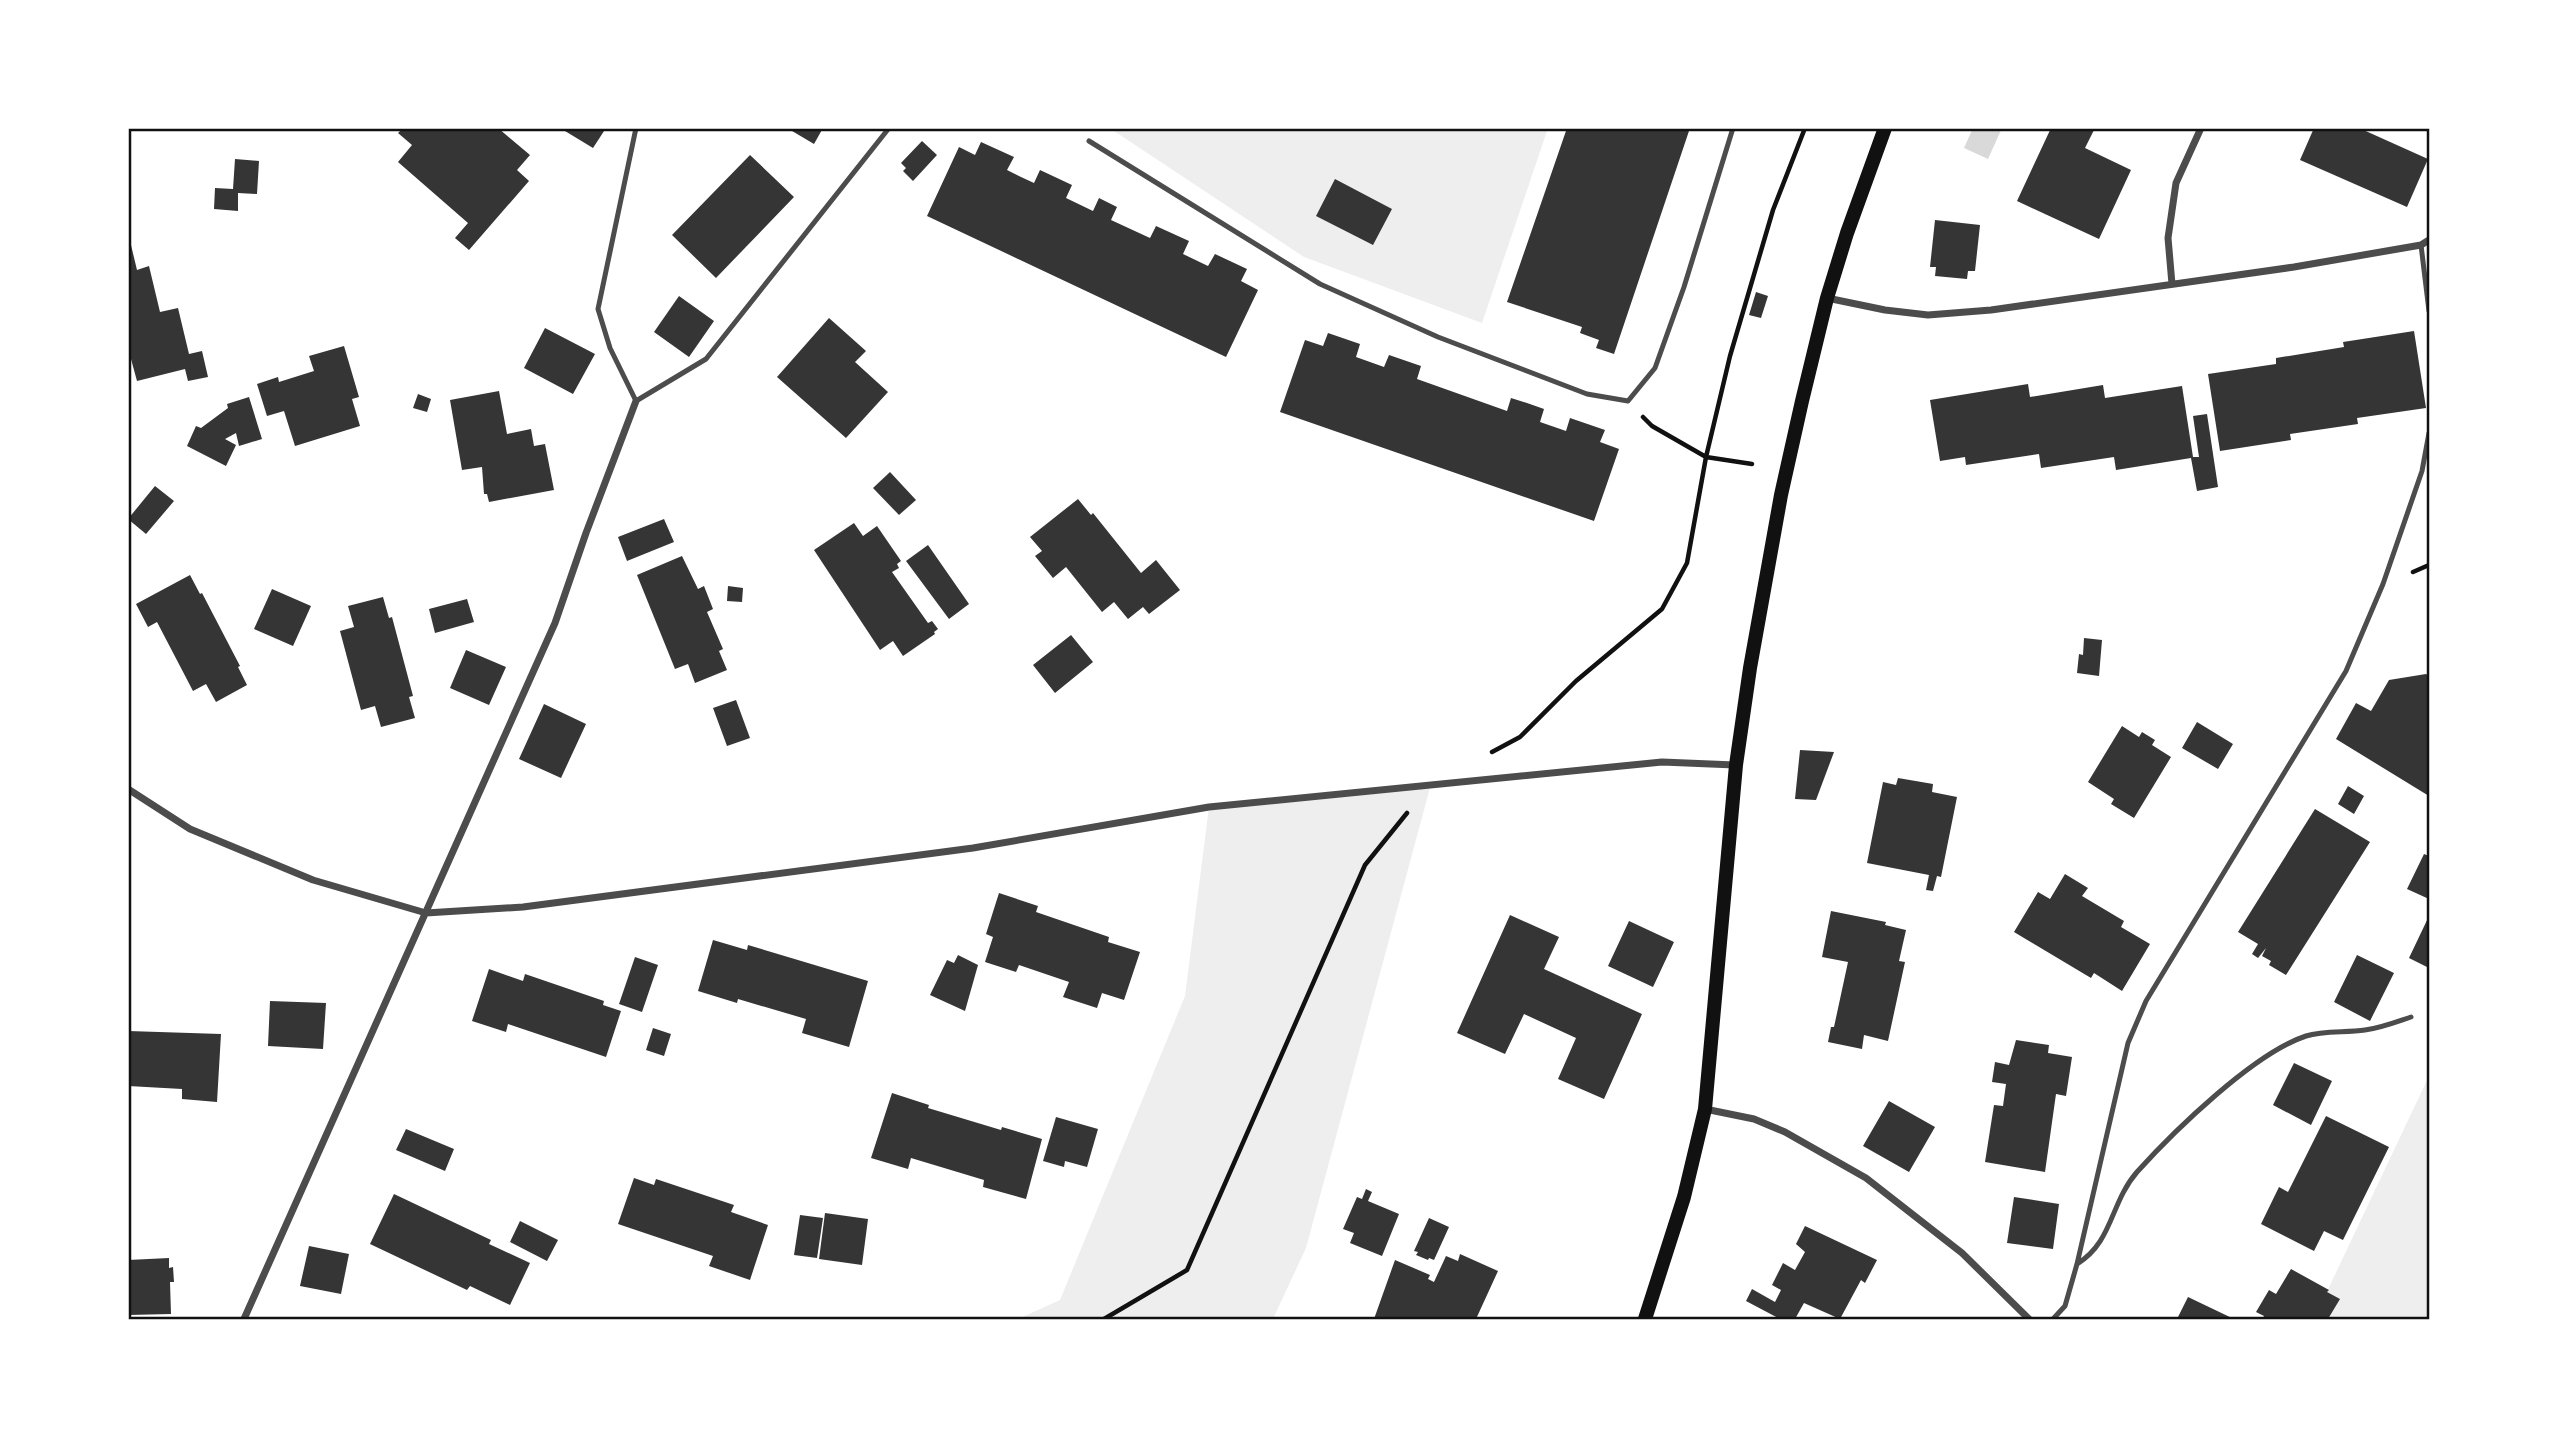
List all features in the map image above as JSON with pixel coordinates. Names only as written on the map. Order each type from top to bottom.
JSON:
[{"type":"main road","points":[[1645,1319],[1684,1197],[1705,1109],[1736,765],[1776,522],[1801,401],[1827,298],[1885,128]]},
{"type":"street","points":[[2172,284],[2168,238],[2176,183],[2201,128]]},
{"type":"street","points":[[1827,298],[1885,310],[1928,315],[1991,310],[2294,267],[2421,244],[2429,240]]},
{"type":"street","points":[[244,1319],[555,623],[636,401]]},
{"type":"street","points":[[128,789],[190,829],[301,875],[426,913],[523,906],[973,848],[1209,807],[1662,762],[1736,765]]},
{"type":"street","points":[[1705,1109],[1754,1119],[1785,1132],[1866,1178],[1962,1253],[2029,1319]]},
{"type":"lane","points":[[636,128],[598,309],[610,348],[636,401],[706,359],[889,128]]},
{"type":"lane","points":[[1089,141],[1320,284],[1463,347],[1587,394],[1628,401],[1655,368],[1684,287],[1733,128]]},
{"type":"lane","points":[[2421,244],[2429,311]]},
{"type":"lane","points":[[2053,1319],[2065,1306],[2077,1264],[2128,1043],[2146,1001],[2351,658],[2383,584],[2421,471],[2429,433]]},
{"type":"lane","points":[[2077,1264],[2090,1256],[2100,1245],[2130,1181],[2204,1106],[2250,1069],[2288,1043],[2310,1035],[2387,1026],[2411,1017]]},
{"type":"path","points":[[1486,755],[1520,737],[1576,681],[1662,609],[1687,563],[1706,457],[1730,356],[1773,211],[1805,128]]},
{"type":"path","points":[[1628,401],[1652,426],[1706,457],[1752,464]]},
{"type":"path","points":[[1104,1319],[1186,1270],[1365,865],[1431,785]]},
{"type":"shaded area","points":[[1548,128],[1482,323],[1304,257],[1111,129]]},
{"type":"shaded area","points":[[1973,128],[2002,128],[1988,159],[1964,148]]},
{"type":"shaded area","points":[[1431,784],[1306,1248],[1273,1319],[1018,1319],[1060,1300],[1185,996],[1209,807]]},
{"type":"shaded area","points":[[2429,1076],[2429,1319],[2314,1319]]},
{"type":"building","points":[[403,128],[498,128],[530,155],[517,170],[529,181],[469,250],[455,238],[468,223],[398,162],[412,145],[398,133]]},
{"type":"building","points":[[560,128],[606,128],[593,148]]},
{"type":"building","points":[[787,128],[823,128],[814,144]]},
{"type":"building","points":[[1567,128],[1690,128],[1614,354],[1596,348],[1599,340],[1580,333],[1582,327],[1507,302]]},
{"type":"building","points":[[2051,128],[2095,128],[2085,148],[2131,170],[2099,239],[2017,201]]},
{"type":"building","points":[[2314,128],[2359,128],[2428,159],[2407,207],[2300,160]]},
{"type":"building","points":[[922,141],[937,155],[913,181],[903,171],[906,168],[901,163]]},
{"type":"building","points":[[981,142],[1014,157],[1007,170],[1021,177],[1034,183],[1040,170],[1072,185],[1066,198],[1093,211],[1099,198],[1117,207],[1111,220],[1150,238],[1156,226],[1189,241],[1183,254],[1208,266],[1215,254],[1247,269],[1241,281],[1258,290],[1226,357],[927,216],[959,147],[975,155]]},
{"type":"building","points":[[750,155],[794,197],[716,278],[672,235]]},
{"type":"building","points":[[235,159],[259,161],[257,194],[238,193],[238,211],[214,209],[215,188],[233,189]]},
{"type":"building","points":[[1335,179],[1392,209],[1373,245],[1316,216]]},
{"type":"building","points":[[1935,220],[1980,225],[1975,271],[1968,271],[1967,279],[1935,276],[1936,267],[1930,267]]},
{"type":"building","points":[[131,245],[137,270],[149,266],[160,312],[178,308],[189,354],[202,351],[208,377],[188,381],[185,369],[137,381],[131,359],[128,360],[128,246]]},
{"type":"building","points":[[1756,292],[1768,296],[1761,318],[1749,315]]},
{"type":"building","points":[[679,296],[714,321],[689,357],[654,332]]},
{"type":"building","points":[[829,318],[866,351],[855,362],[888,392],[846,438],[777,377]]},
{"type":"building","points":[[545,328],[595,354],[573,394],[524,368]]},
{"type":"building","points":[[2414,331],[2426,408],[2357,418],[2358,424],[2290,434],[2291,440],[2220,451],[2208,374],[2276,364],[2276,358],[2344,347],[2343,342]]},
{"type":"building","points":[[1328,333],[1360,344],[1356,357],[1384,367],[1389,355],[1421,366],[1417,379],[1507,411],[1511,398],[1544,409],[1540,422],[1566,431],[1570,418],[1605,430],[1600,442],[1619,449],[1594,521],[1280,412],[1305,340],[1323,346]]},
{"type":"building","points":[[344,346],[359,397],[352,399],[360,426],[295,446],[284,411],[267,416],[257,384],[278,377],[279,382],[314,371],[309,356]]},
{"type":"building","points":[[2028,384],[2030,397],[2103,385],[2105,398],[2182,386],[2193,457],[2199,457],[2193,416],[2207,414],[2218,487],[2197,491],[2191,458],[2116,470],[2114,457],[2041,468],[2039,454],[1966,465],[1965,457],[1940,461],[1930,400]]},
{"type":"building","points":[[499,391],[507,434],[531,429],[534,446],[545,444],[554,490],[489,502],[487,494],[484,494],[482,467],[462,470],[450,400]]},
{"type":"building","points":[[418,394],[431,399],[427,412],[413,408]]},
{"type":"building","points":[[249,397],[262,439],[239,446],[236,433],[225,439],[236,445],[226,466],[187,446],[196,426],[201,428],[228,408],[227,404]]},
{"type":"building","points":[[890,472],[916,500],[899,515],[873,488]]},
{"type":"building","points":[[155,486],[174,501],[146,534],[128,519]]},
{"type":"building","points":[[1078,499],[1091,515],[1093,513],[1141,573],[1156,560],[1180,590],[1149,614],[1143,607],[1128,619],[1114,602],[1102,612],[1066,567],[1053,578],[1035,556],[1042,551],[1030,537]]},
{"type":"building","points":[[664,519],[674,542],[627,561],[618,537]]},
{"type":"building","points":[[854,523],[863,536],[877,526],[901,561],[897,564],[899,568],[892,572],[928,623],[932,621],[938,629],[935,634],[903,656],[893,641],[880,650],[814,550]]},
{"type":"building","points":[[928,545],[969,604],[949,619],[906,561]]},
{"type":"building","points":[[682,556],[698,589],[704,586],[713,609],[707,612],[723,649],[719,651],[727,670],[695,683],[688,664],[675,669],[637,575]]},
{"type":"building","points":[[190,575],[240,666],[238,667],[247,685],[216,702],[206,684],[193,691],[157,622],[148,627],[136,604]]},
{"type":"building","points":[[728,586],[743,588],[742,602],[727,601]]},
{"type":"building","points":[[272,589],[311,606],[293,646],[254,629]]},
{"type":"building","points":[[383,597],[389,618],[392,617],[413,696],[409,697],[415,718],[381,727],[375,706],[361,710],[340,631],[354,627],[348,606]]},
{"type":"building","points":[[467,599],[474,622],[435,633],[429,609]]},
{"type":"building","points":[[1071,635],[1093,662],[1055,693],[1033,665]]},
{"type":"building","points":[[2084,638],[2102,640],[2099,676],[2077,673],[2079,654],[2083,655]]},
{"type":"building","points":[[466,650],[506,667],[489,705],[450,688]]},
{"type":"building","points":[[2426,674],[2429,676],[2429,796],[2336,739],[2356,703],[2371,711],[2389,680]]},
{"type":"building","points":[[736,700],[750,738],[727,746],[713,708]]},
{"type":"building","points":[[544,704],[586,724],[561,778],[519,759]]},
{"type":"building","points":[[2197,722],[2233,744],[2218,769],[2182,748]]},
{"type":"building","points":[[2122,726],[2139,737],[2142,732],[2155,740],[2152,745],[2171,757],[2134,818],[2111,804],[2114,799],[2088,782]]},
{"type":"building","points":[[1800,750],[1834,752],[1816,800],[1795,799]]},
{"type":"building","points":[[1898,778],[1933,784],[1932,792],[1957,797],[1941,877],[1937,876],[1933,891],[1926,890],[1929,875],[1867,863],[1883,782],[1896,785]]},
{"type":"building","points":[[2348,786],[2364,796],[2354,814],[2338,804]]},
{"type":"building","points":[[2315,809],[2370,842],[2286,975],[2269,965],[2271,961],[2262,956],[2266,948],[2258,958],[2252,954],[2258,944],[2238,932]]},
{"type":"building","points":[[2424,854],[2429,856],[2429,899],[2407,889]]},
{"type":"building","points":[[2065,874],[2088,888],[2082,896],[2124,921],[2121,927],[2150,944],[2122,991],[2094,973],[2091,978],[2014,932],[2038,892],[2050,899]]},
{"type":"building","points":[[999,893],[1038,906],[1036,912],[1109,937],[1108,942],[1140,952],[1124,1000],[1102,993],[1097,1008],[1063,997],[1069,982],[1019,965],[1016,972],[985,962],[993,937],[986,934]]},
{"type":"building","points":[[1831,911],[1886,922],[1885,925],[1906,930],[1899,961],[1905,962],[1888,1041],[1864,1035],[1862,1049],[1828,1042],[1831,1027],[1834,1027],[1848,962],[1822,957]]},
{"type":"building","points":[[1510,915],[1559,937],[1544,969],[1642,1014],[1604,1099],[1558,1079],[1576,1038],[1524,1014],[1505,1054],[1457,1033]]},
{"type":"building","points":[[2429,916],[2429,968],[2409,958]]},
{"type":"building","points":[[1629,921],[1674,942],[1653,987],[1608,966]]},
{"type":"building","points":[[713,940],[747,950],[748,945],[868,981],[849,1047],[802,1033],[806,1019],[738,999],[737,1003],[698,991]]},
{"type":"building","points":[[958,955],[978,965],[965,1011],[930,995],[947,960],[954,963]]},
{"type":"building","points":[[2357,955],[2394,973],[2370,1021],[2334,1002]]},
{"type":"building","points":[[635,957],[658,965],[642,1012],[619,1004]]},
{"type":"building","points":[[489,969],[523,981],[525,974],[604,1001],[603,1005],[621,1011],[606,1057],[508,1024],[506,1032],[472,1021]]},
{"type":"building","points":[[270,1001],[326,1003],[323,1049],[268,1046]]},
{"type":"building","points":[[653,1028],[671,1034],[664,1056],[646,1050]]},
{"type":"building","points":[[128,1031],[221,1034],[217,1102],[182,1099],[182,1089],[128,1086]]},
{"type":"building","points":[[2016,1040],[2049,1045],[2048,1053],[2072,1057],[2066,1096],[2056,1094],[2045,1172],[1985,1162],[1994,1105],[2003,1106],[2006,1084],[1992,1082],[1995,1062],[2009,1065]]},
{"type":"building","points":[[2294,1063],[2332,1081],[2311,1125],[2273,1105]]},
{"type":"building","points":[[892,1093],[929,1105],[928,1108],[1042,1139],[1026,1199],[983,1187],[984,1180],[911,1158],[908,1169],[871,1158]]},
{"type":"building","points":[[1889,1101],[1935,1127],[1909,1172],[1863,1146]]},
{"type":"building","points":[[2326,1116],[2389,1147],[2343,1240],[2324,1231],[2314,1251],[2261,1224],[2279,1187],[2288,1192]]},
{"type":"building","points":[[1056,1117],[1098,1129],[1087,1167],[1065,1161],[1064,1167],[1043,1161]]},
{"type":"building","points":[[406,1129],[454,1149],[445,1171],[396,1150]]},
{"type":"building","points":[[634,1178],[654,1185],[656,1179],[734,1205],[731,1212],[768,1225],[750,1280],[709,1266],[713,1256],[618,1224]]},
{"type":"building","points":[[1366,1189],[1372,1192],[1368,1201],[1399,1214],[1382,1256],[1350,1243],[1354,1233],[1343,1229],[1357,1197],[1362,1199]]},
{"type":"building","points":[[394,1194],[491,1240],[489,1244],[530,1263],[510,1305],[470,1286],[467,1290],[370,1244]]},
{"type":"building","points":[[2014,1197],[2059,1204],[2053,1249],[2007,1243]]},
{"type":"building","points":[[825,1213],[868,1219],[862,1265],[819,1259]]},
{"type":"building","points":[[800,1215],[823,1218],[817,1258],[794,1255]]},
{"type":"building","points":[[1429,1218],[1449,1227],[1434,1260],[1416,1255],[1418,1252],[1414,1251]]},
{"type":"building","points":[[520,1221],[558,1240],[547,1261],[510,1242]]},
{"type":"building","points":[[1805,1226],[1877,1260],[1865,1283],[1861,1280],[1840,1319],[1804,1303],[1795,1319],[1780,1319],[1746,1301],[1752,1289],[1775,1302],[1781,1290],[1772,1285],[1783,1263],[1795,1270],[1805,1252],[1796,1244]]},
{"type":"building","points":[[309,1246],[349,1254],[341,1294],[300,1286]]},
{"type":"building","points":[[1460,1254],[1498,1271],[1476,1319],[1374,1319],[1395,1260],[1430,1275],[1428,1279],[1434,1282],[1446,1256],[1458,1261]]},
{"type":"building","points":[[169,1258],[174,1282],[170,1282],[171,1314],[128,1315],[128,1260]]},
{"type":"building","points":[[2291,1269],[2340,1299],[2328,1319],[2265,1319],[2256,1312],[2269,1290],[2276,1294]]},
{"type":"building","points":[[2188,1297],[2234,1319],[2177,1319]]}]
